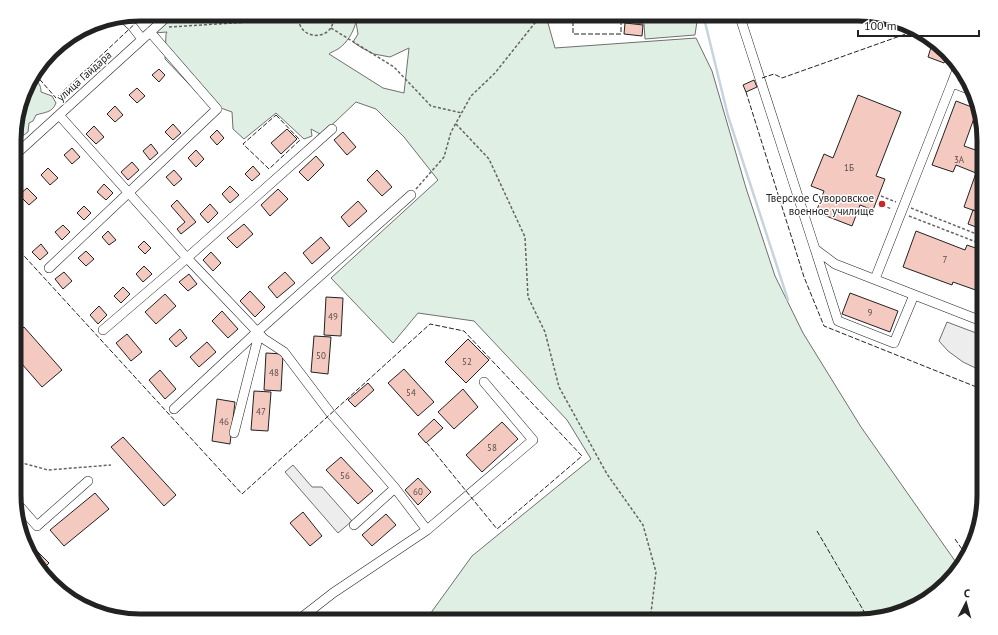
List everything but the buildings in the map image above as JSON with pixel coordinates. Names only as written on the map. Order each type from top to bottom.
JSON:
[{"type":"street","name":"улица Гайдара","points":[[21,148],[162,21]]},
{"type":"street","points":[[741,21],[838,321],[894,343],[914,295]]},
{"type":"street","points":[[127,22],[142,39]]},
{"type":"street","points":[[49,268],[217,109],[150,32]]},
{"type":"street","points":[[875,279],[956,73]]},
{"type":"street","points":[[952,83],[965,88]]},
{"type":"street","points":[[59,115],[187,258],[258,333],[264,339],[284,352],[331,414],[396,488],[427,530]]},
{"type":"street","points":[[103,330],[187,258],[332,129]]},
{"type":"street","points":[[174,409],[410,195]]},
{"type":"street","points":[[815,249],[835,264],[977,319]]},
{"type":"street","points":[[234,433],[258,333]]},
{"type":"street","points":[[306,614],[333,593],[427,530],[533,440],[484,382]]},
{"type":"street","points":[[22,509],[37,526],[88,481]]},
{"type":"street","points":[[354,525],[396,488]]},
{"type":"path","points":[[170,27],[269,21]]},
{"type":"path","points":[[299,21],[304,31],[314,36],[326,33],[331,28],[334,21]]},
{"type":"path","points":[[410,195],[444,157],[451,132],[471,96],[495,73],[536,21]]},
{"type":"path","points":[[331,28],[394,67],[431,106],[462,113]]},
{"type":"path","points":[[456,124],[489,159],[525,237],[528,297],[544,332],[559,387],[607,474],[643,525],[656,572],[651,614]]},
{"type":"path","points":[[881,196],[902,209],[977,242]]},
{"type":"path","points":[[878,204],[902,209],[977,234]]},
{"type":"path","points":[[21,463],[48,470],[110,465]]},
{"type":"green space","points":[[167,21],[547,21],[555,48],[696,38],[712,71],[746,188],[775,276],[803,333],[861,427],[956,562],[942,579],[918,598],[889,610],[866,614],[430,614],[472,556],[591,459],[567,420],[474,321],[418,313],[393,343],[331,278],[438,180],[404,137],[376,109],[356,102],[320,134],[311,129],[312,136],[304,139],[276,113],[244,139],[233,129],[232,112],[207,103],[165,59],[167,32],[154,33]],"holes":[[[356,22],[358,34],[353,42],[374,54],[390,57],[409,48],[404,93],[383,88],[329,54],[341,47],[347,41]]]},
{"type":"green space","points":[[697,21],[695,35],[645,39],[644,24],[624,22]]},
{"type":"green space","points":[[37,81],[41,92],[52,96],[56,103],[52,109],[45,113],[36,115],[33,121],[29,123],[28,132],[24,135],[21,134],[25,109]]},
{"type":"shaded area","points":[[947,322],[977,333],[977,369],[963,362],[948,351],[939,341]]},
{"type":"shaded area","points":[[293,465],[312,487],[322,487],[352,521],[338,533],[285,472]]},
{"type":"waterway","points":[[705,21],[728,116],[788,300]]},
{"type":"fence","points":[[39,78],[56,98],[138,21]]},
{"type":"fence","points":[[573,21],[573,34],[621,34],[621,21]]},
{"type":"fence","points":[[762,78],[774,74],[782,78],[910,33]]},
{"type":"fence","points":[[746,92],[804,277],[824,326],[977,387]]},
{"type":"fence","points":[[276,115],[300,140],[269,169],[243,144],[276,115]]},
{"type":"fence","points":[[21,253],[242,494],[430,324],[464,331],[582,456],[497,529],[427,443]]},
{"type":"fence","points":[[817,531],[865,614]]},
{"type":"fence","points":[[955,539],[963,551]]},
{"type":"place","name":"Тверское Суворовское военное училище","points":[[882,204]]}]
